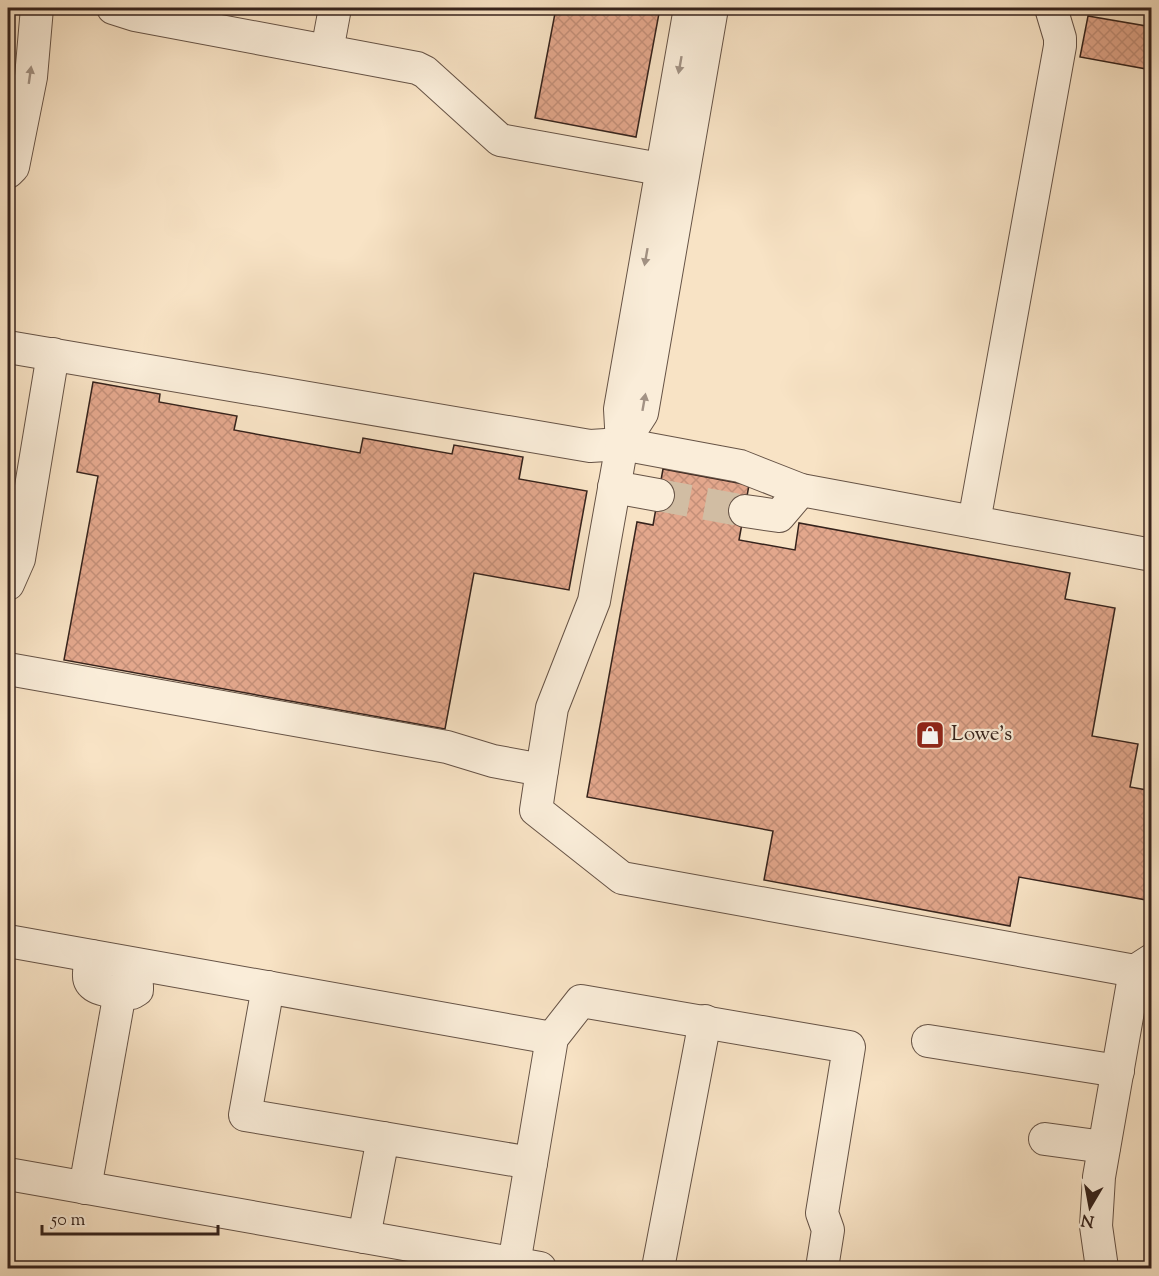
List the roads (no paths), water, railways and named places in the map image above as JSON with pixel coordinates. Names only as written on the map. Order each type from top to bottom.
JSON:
[{"type":"street","points":[[8,172],[13,167],[30,77],[37,8]]},
{"type":"street","points":[[113,8],[135,15],[417,68],[425,72],[500,140],[672,171]]},
{"type":"street","points":[[327,51],[334,8]]},
{"type":"street","points":[[672,171],[690,8]]},
{"type":"street","points":[[712,8],[672,171],[620,409],[622,444],[594,601],[552,708],[536,810],[622,878],[1143,965],[1118,1071],[1099,1177],[1096,1226],[1102,1269]]},
{"type":"street","points":[[974,522],[1060,46],[1060,38],[1051,8]]},
{"type":"street","points":[[8,347],[590,446],[622,444],[740,466],[801,490],[1152,555]]},
{"type":"street","points":[[8,584],[19,559],[53,354]]},
{"type":"street","points":[[614,487],[658,495]]},
{"type":"street","points":[[745,511],[779,516],[801,490]]},
{"type":"street","points":[[8,669],[447,747],[493,761],[542,770]]},
{"type":"street","points":[[8,941],[552,1038]]},
{"type":"street","points":[[92,956],[90,982],[96,987],[120,992],[132,993],[137,990],[141,964]]},
{"type":"street","points":[[268,987],[245,1115],[531,1163]]},
{"type":"street","points":[[85,1188],[120,992]]},
{"type":"street","points":[[8,1174],[527,1266],[531,1163],[552,1038],[581,1000],[849,1047],[822,1213],[828,1230],[822,1269]]},
{"type":"street","points":[[658,1269],[705,1021]]},
{"type":"street","points":[[928,1041],[1118,1071]]},
{"type":"street","points":[[364,1237],[383,1138]]},
{"type":"street","points":[[1045,1139],[1104,1147]]},
{"type":"tunnel","points":[[658,495],[745,511]]},
{"type":"place","name":"Lowe's","points":[[930,735]]}]
